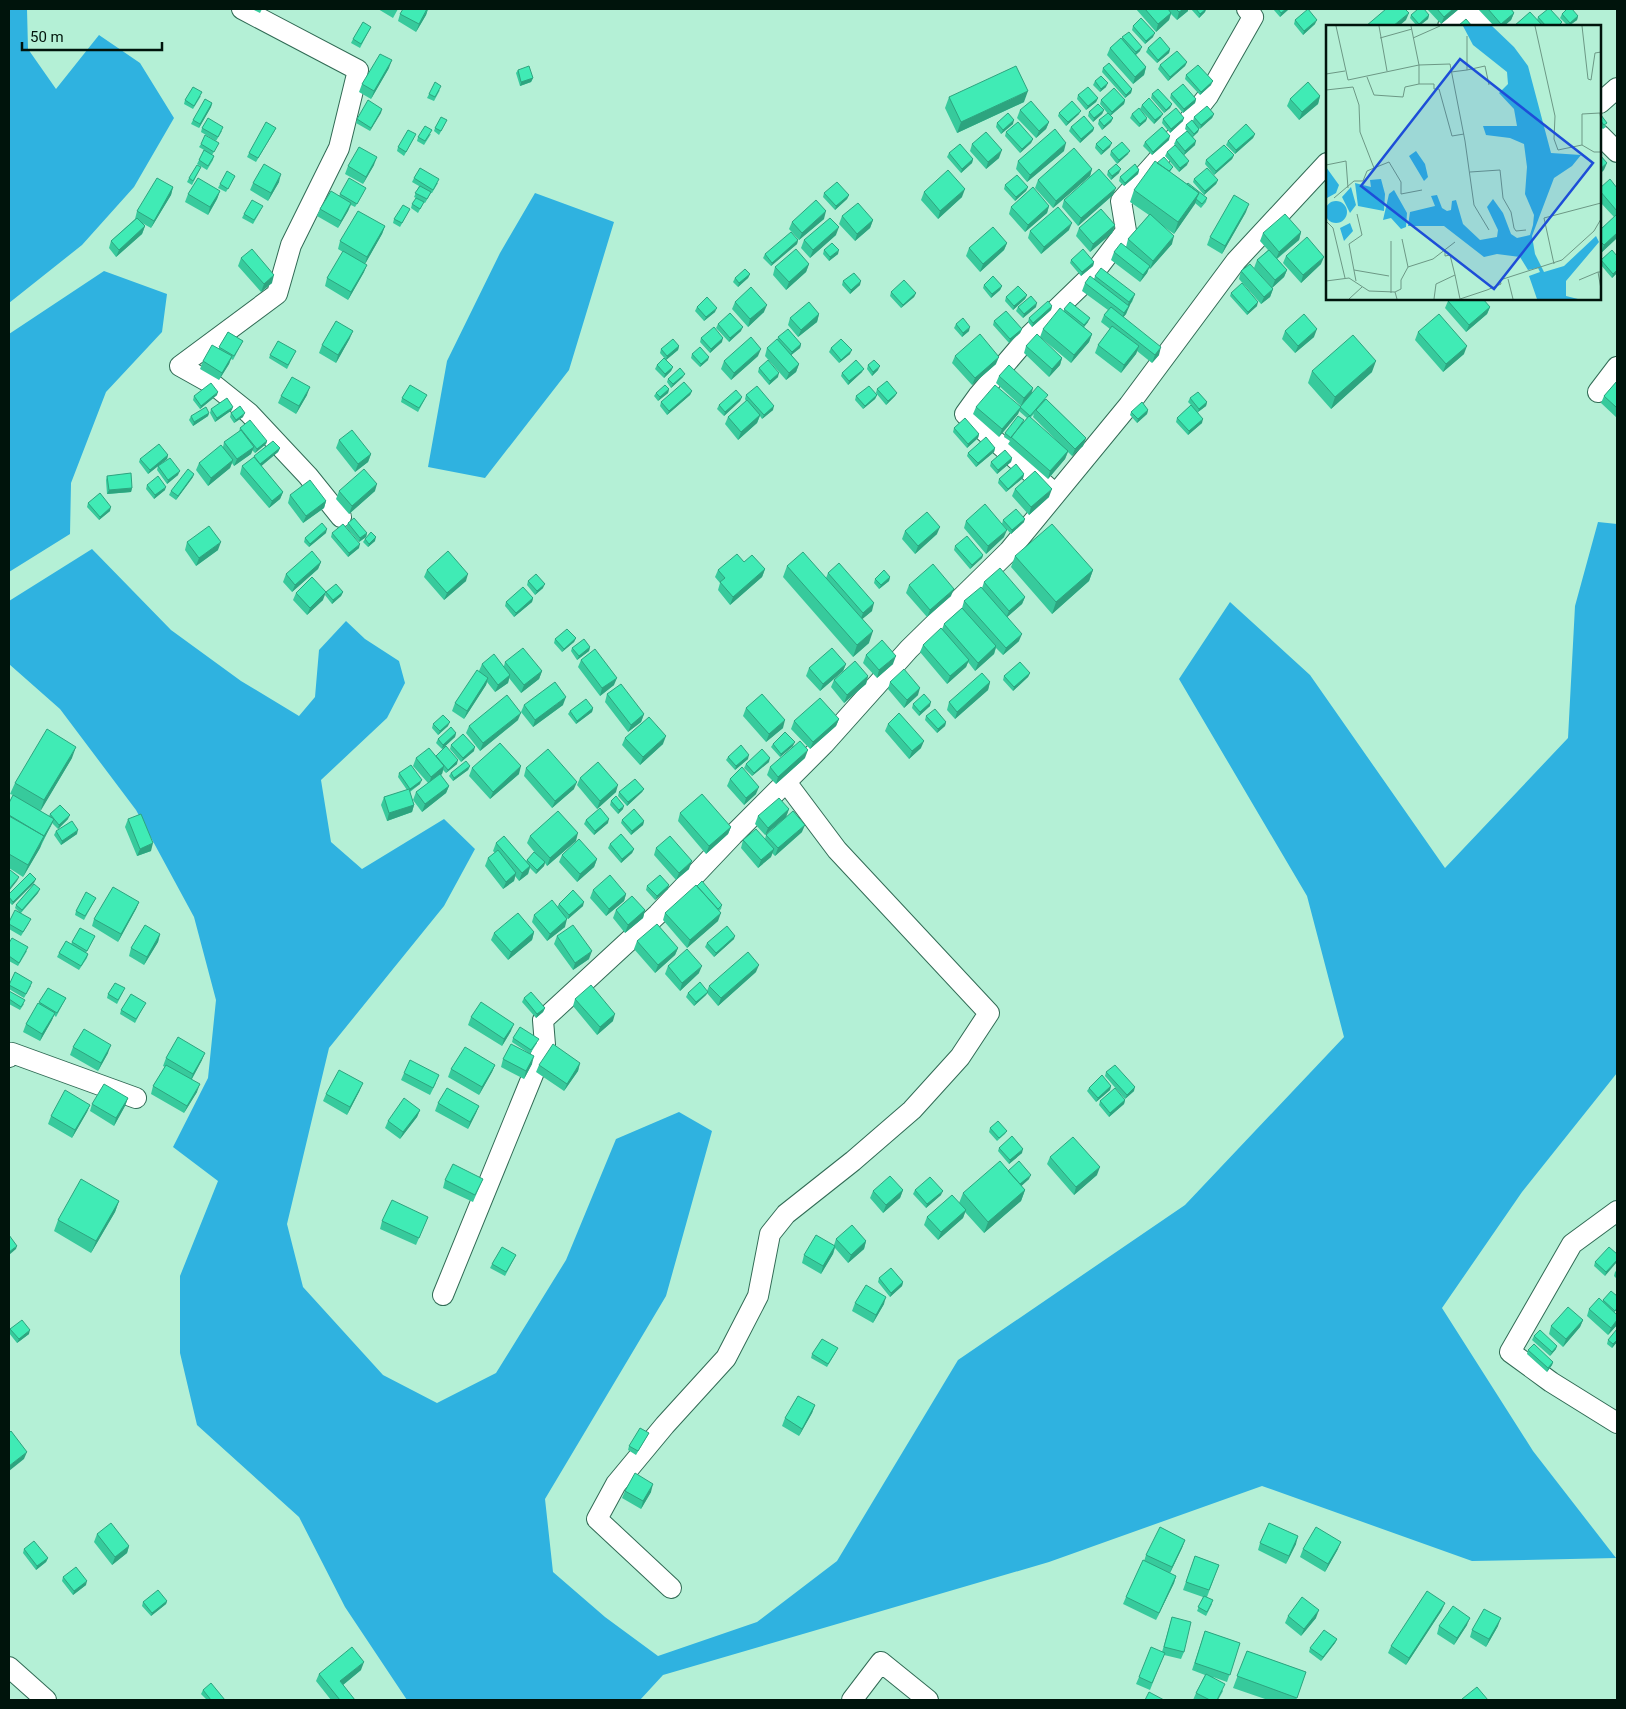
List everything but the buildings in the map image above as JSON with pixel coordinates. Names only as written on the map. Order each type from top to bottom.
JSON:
[{"type":"street","points":[[242,9],[358,70],[339,148],[291,245],[277,294],[180,366],[214,385],[250,413],[308,476],[341,517]]},
{"type":"street","points":[[1056,494],[965,414],[1030,335],[1093,274],[1126,231],[1122,201],[1156,162],[1208,96],[1253,17],[1246,9]]},
{"type":"street","points":[[1449,25],[1465,9],[1485,25]]},
{"type":"street","points":[[1601,102],[1617,88]]},
{"type":"street","points":[[1601,136],[1617,152]]},
{"type":"street","points":[[443,1295],[545,1045],[543,1020],[658,914],[733,835],[824,744],[908,650],[1008,551],[1129,405],[1236,260],[1326,164]]},
{"type":"street","points":[[1598,392],[1617,368]]},
{"type":"street","points":[[671,1588],[597,1519],[616,1484],[665,1425],[726,1358],[758,1296],[770,1234],[786,1214],[853,1161],[912,1110],[960,1057],[989,1013],[837,850],[786,782]]},
{"type":"street","points":[[9,1057],[12,1052],[136,1098]]},
{"type":"street","points":[[1617,1211],[1572,1244],[1510,1352],[1550,1382],[1617,1423]]},
{"type":"street","points":[[852,1700],[881,1662],[928,1700]]},
{"type":"street","points":[[9,1667],[46,1700]]},
{"type":"water","points":[[9,9],[27,9],[28,49],[56,89],[99,35],[140,63],[174,118],[134,187],[82,245],[9,303]]},
{"type":"water","points":[[535,193],[614,222],[569,370],[485,478],[428,467],[447,361],[500,253]]},
{"type":"water","points":[[104,271],[167,294],[162,332],[106,392],[71,483],[70,534],[9,572],[9,334]]},
{"type":"water","points":[[1598,522],[1617,524],[1617,1073],[1522,1192],[1442,1308],[1533,1451],[1616,1558],[1472,1561],[1262,1486],[1049,1562],[663,1675],[640,1700],[407,1700],[345,1607],[299,1517],[197,1425],[180,1353],[180,1276],[218,1181],[173,1147],[208,1078],[216,1000],[194,917],[136,810],[60,709],[9,664],[9,601],[92,549],[171,630],[241,681],[299,716],[315,697],[319,650],[346,621],[365,639],[399,661],[405,683],[387,718],[321,780],[331,842],[362,869],[444,819],[475,849],[444,906],[329,1048],[287,1224],[303,1287],[383,1375],[437,1403],[496,1373],[566,1260],[616,1139],[679,1112],[712,1131],[666,1296],[545,1499],[553,1572],[605,1617],[658,1656],[757,1622],[837,1561],[958,1360],[1185,1205],[1344,1037],[1307,896],[1179,679],[1230,602],[1310,675],[1445,868],[1568,738],[1575,606]]}]
